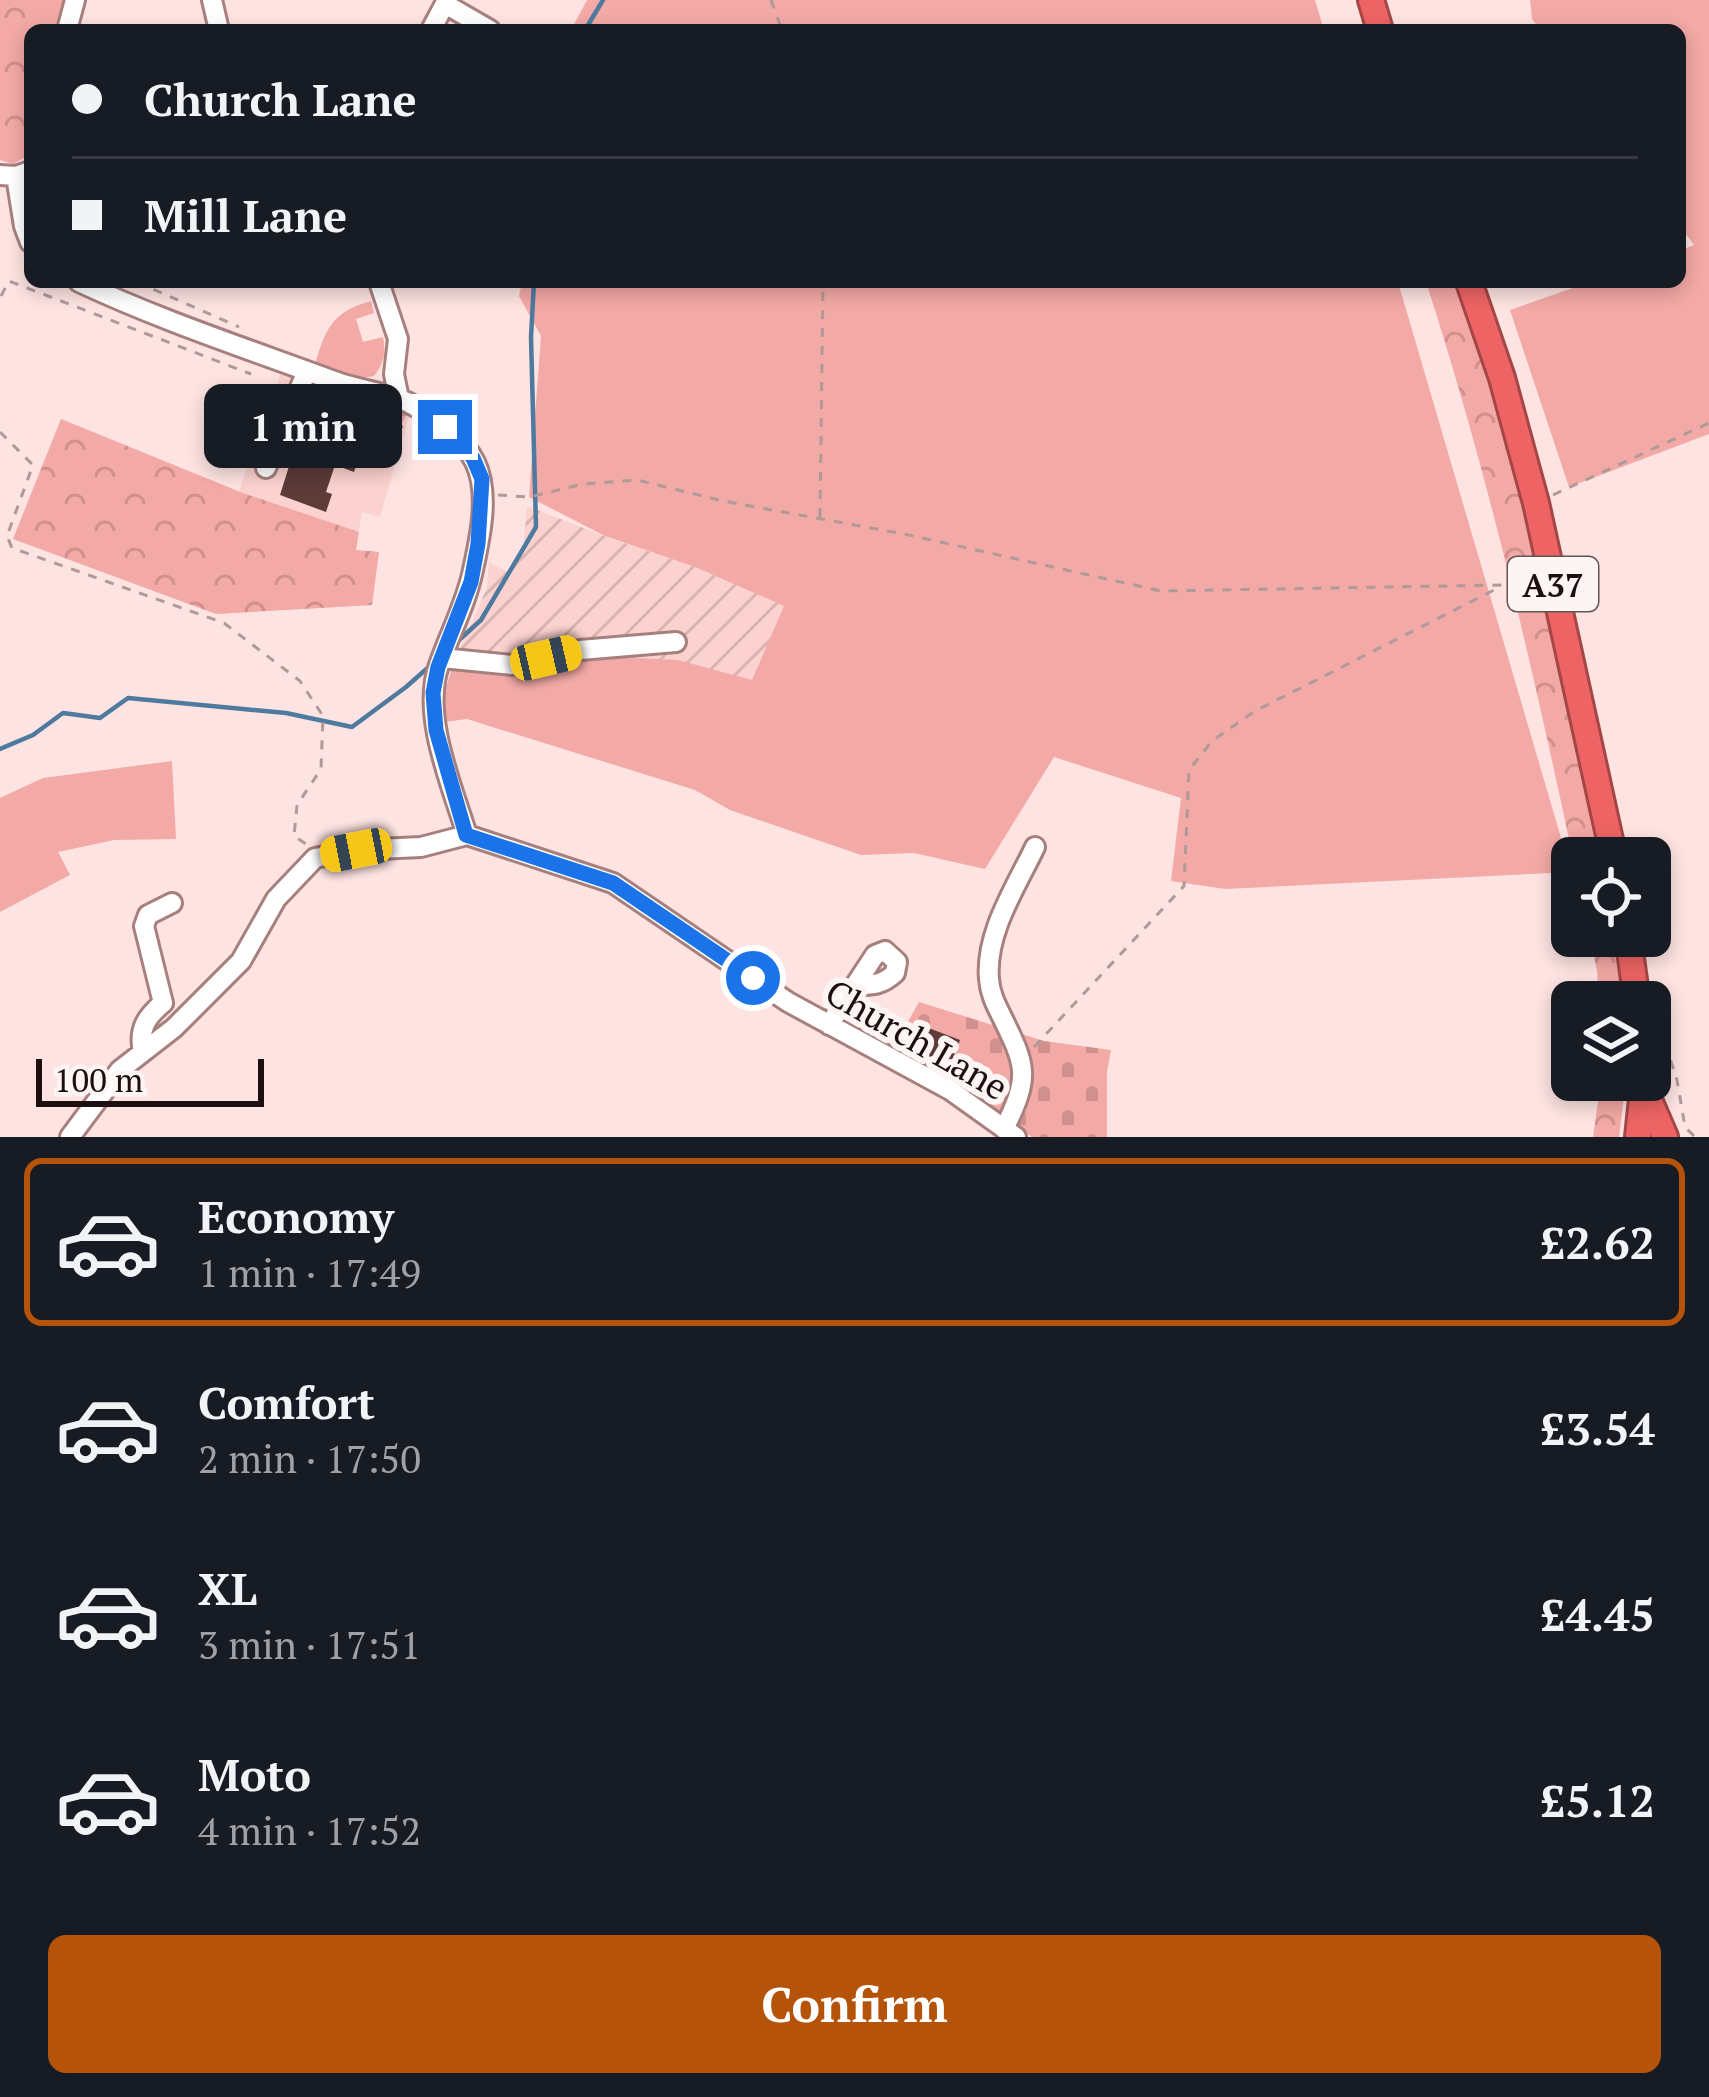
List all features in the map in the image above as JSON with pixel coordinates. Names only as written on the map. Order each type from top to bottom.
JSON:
[{"type":"highway","name":"A37","points":[[1471,288],[1536,503],[1609,837]]},
{"type":"highway","points":[[1638,1137],[1642,1101]]},
{"type":"highway","points":[[1650,1101],[1665,1137]]},
{"type":"street","points":[[446,2],[481,24]]},
{"type":"street","points":[[15,174],[24,228]]},
{"type":"street","points":[[70,1137],[120,1070],[210,995],[242,961],[276,899],[314,858],[356,850],[421,847],[466,835],[436,730],[433,693],[471,582],[482,494],[482,479],[473,458],[422,411],[95,288]]},
{"type":"street","points":[[381,288],[398,339],[394,374],[399,399]]},
{"type":"street","points":[[266,468],[307,371]]},
{"type":"street","points":[[442,658],[512,665],[580,650],[676,642]]},
{"type":"street","name":"Church Lane","points":[[466,835],[613,883],[788,1002],[950,1090],[1010,1133]]},
{"type":"street","points":[[1010,1133],[1024,1077],[1021,1056],[992,998],[989,958],[1035,847]]},
{"type":"street","points":[[143,1052],[141,1031],[163,1003],[144,926],[148,915],[172,903]]},
{"type":"street","points":[[829,1025],[856,985]]},
{"type":"path","points":[[1,296],[9,280],[24,286]]},
{"type":"path","points":[[30,288],[251,374]]},
{"type":"path","points":[[820,519],[823,288]]},
{"type":"path","points":[[1536,503],[1709,423]]},
{"type":"path","points":[[0,432],[33,466],[7,536],[12,548],[224,623],[299,681],[323,716],[321,769],[297,805],[294,836],[323,857]]},
{"type":"path","points":[[482,494],[529,497],[583,484],[637,479],[1161,591],[1553,583]]},
{"type":"path","points":[[1030,1062],[1034,1046],[1184,886],[1189,770],[1212,741],[1255,711],[1503,585]]},
{"type":"path","points":[[1671,1065],[1685,1127],[1695,1137]]},
{"type":"shaded area","points":[[282,370],[410,413],[380,517],[362,512],[355,550],[379,552],[372,605],[216,614],[13,539],[61,419],[239,491]]},
{"type":"shaded area","points":[[527,506],[695,567],[784,606],[759,682],[452,668],[487,588],[489,562],[509,573],[523,553]]},
{"type":"green space","points":[[0,0],[66,0],[60,24],[24,24],[24,158],[13,164],[0,160]]},
{"type":"green space","points":[[587,0],[1315,0],[1322,24],[574,24]]},
{"type":"green space","points":[[1530,0],[1709,0],[1709,434],[1569,487],[1510,310],[1573,288],[1686,288],[1686,248],[1694,245],[1686,234],[1686,24],[1536,24]]},
{"type":"green space","points":[[521,288],[1400,288],[1561,837],[1551,837],[1551,873],[1225,889],[1171,881],[1181,798],[1054,757],[985,869],[914,853],[861,855],[730,810],[695,790],[467,719],[444,722],[443,697],[452,668],[594,656],[678,660],[752,680],[784,606],[695,567],[605,536],[529,497],[541,336],[519,296]]},
{"type":"green space","points":[[1428,288],[1465,288],[1507,428],[1602,837],[1568,837],[1507,568]]},
{"type":"green space","points":[[371,301],[374,313],[356,319],[363,342],[383,337],[383,358],[374,376],[356,379],[314,368],[332,324]]},
{"type":"green space","points":[[321,383],[407,414],[403,422],[357,410],[353,420],[339,416],[335,425],[297,412],[311,389]]},
{"type":"green space","points":[[61,419],[240,492],[359,532],[356,550],[379,552],[372,605],[216,614],[13,539]]},
{"type":"green space","points":[[172,761],[176,839],[114,840],[58,852],[70,875],[0,912],[0,798],[43,778]]},
{"type":"green space","points":[[1594,957],[1619,957],[1622,981],[1598,981]]},
{"type":"green space","points":[[919,1002],[1044,1041],[1111,1050],[1107,1137],[1032,1137],[892,1050]]},
{"type":"green space","points":[[1598,1101],[1623,1101],[1619,1137],[1593,1137]]},
{"type":"building","points":[[359,412],[394,418],[392,423],[403,426],[398,440],[373,432],[371,440],[365,438],[354,472],[335,465],[326,492],[332,494],[326,512],[280,495],[295,447],[316,453],[322,434],[334,438],[340,418],[355,423]]},
{"type":"building","points":[[926,1027],[960,1040],[948,1070],[909,1052],[912,1045],[903,1042],[908,1028],[924,1034]]},
{"type":"waterway","points":[[589,24],[603,0]]},
{"type":"waterway","points":[[458,641],[481,620],[536,527],[534,288]]},
{"type":"waterway","points":[[0,749],[33,735],[63,713],[100,718],[128,698],[286,713],[352,727],[431,665]]},
{"type":"route","points":[[445,427],[473,458],[482,479],[471,582],[438,667],[433,693],[436,730],[466,835],[613,883],[753,978]]}]
